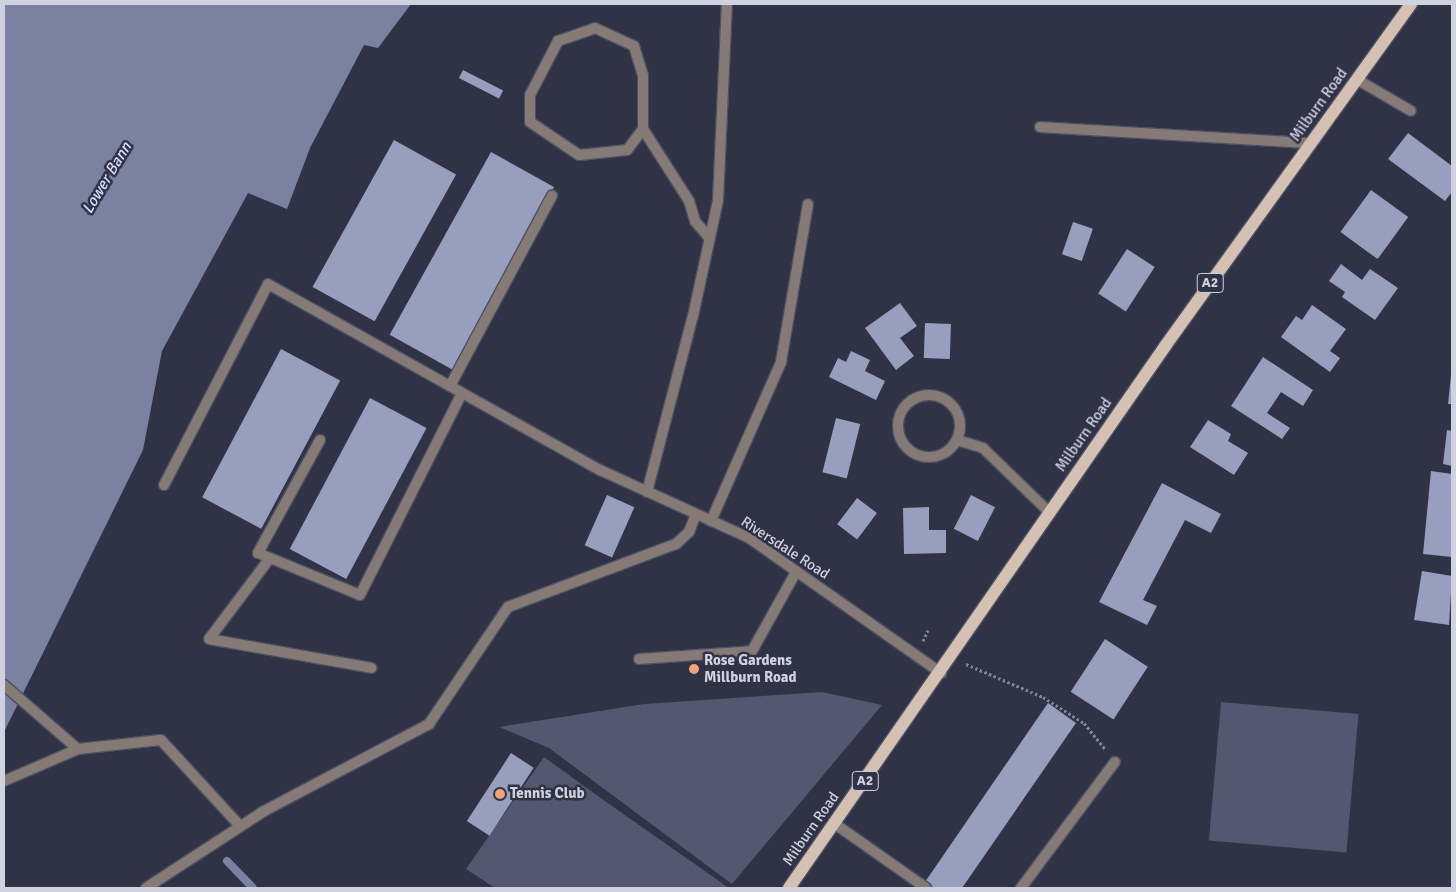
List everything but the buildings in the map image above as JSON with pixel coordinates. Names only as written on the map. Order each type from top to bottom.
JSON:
[{"type":"main road","name":"Milburn Road","points":[[789,888],[952,658],[1166,345],[1411,4]]},
{"type":"street","points":[[647,492],[669,413],[718,200],[727,4]]},
{"type":"street","points":[[643,129],[627,150],[579,156],[530,122],[530,95],[558,41],[595,28],[634,46],[643,75],[643,129],[689,201],[695,221],[710,239]]},
{"type":"street","points":[[1358,80],[1411,111]]},
{"type":"street","points":[[1040,126],[1312,143]]},
{"type":"street","points":[[450,386],[552,196]]},
{"type":"street","points":[[711,521],[781,362],[808,204]]},
{"type":"street","name":"Riversdale Road","points":[[164,485],[268,284],[600,470],[749,538],[941,673]]},
{"type":"street","points":[[320,440],[258,553],[360,595],[462,393]]},
{"type":"street","points":[[930,396],[948,402],[959,419],[957,440],[951,448],[933,457],[913,452],[905,446],[898,427],[904,409],[911,402],[930,396]]},
{"type":"street","points":[[957,440],[983,448],[1050,513]]},
{"type":"street","points":[[146,888],[240,826],[429,724],[508,606],[676,544],[689,532],[696,514]]},
{"type":"street","points":[[270,558],[209,638],[372,668]]},
{"type":"street","points":[[639,659],[752,652],[796,572]]},
{"type":"street","points":[[4,685],[78,749]]},
{"type":"street","points":[[4,782],[78,749],[161,740],[240,826]]},
{"type":"street","points":[[1021,888],[1115,762]]},
{"type":"street","points":[[835,824],[926,888]]},
{"type":"path","points":[[952,658],[1043,697],[1084,723],[1115,762]]},
{"type":"shaded area","points":[[822,692],[882,705],[732,884],[549,748],[499,727],[644,704]]},
{"type":"shaded area","points":[[1221,702],[1358,714],[1346,852],[1209,840]]},
{"type":"shaded area","points":[[544,757],[729,888],[495,888],[466,869]]},
{"type":"water","name":"Lower Bann","points":[[4,4],[411,4],[378,48],[364,45],[310,148],[287,209],[248,193],[162,351],[143,450],[4,732]]},
{"type":"waterway","points":[[227,861],[253,888]]},
{"type":"place","name":"Rose Gardens Millburn Road","points":[[694,669]]},
{"type":"place","name":"Tennis Club","points":[[500,794]]}]
